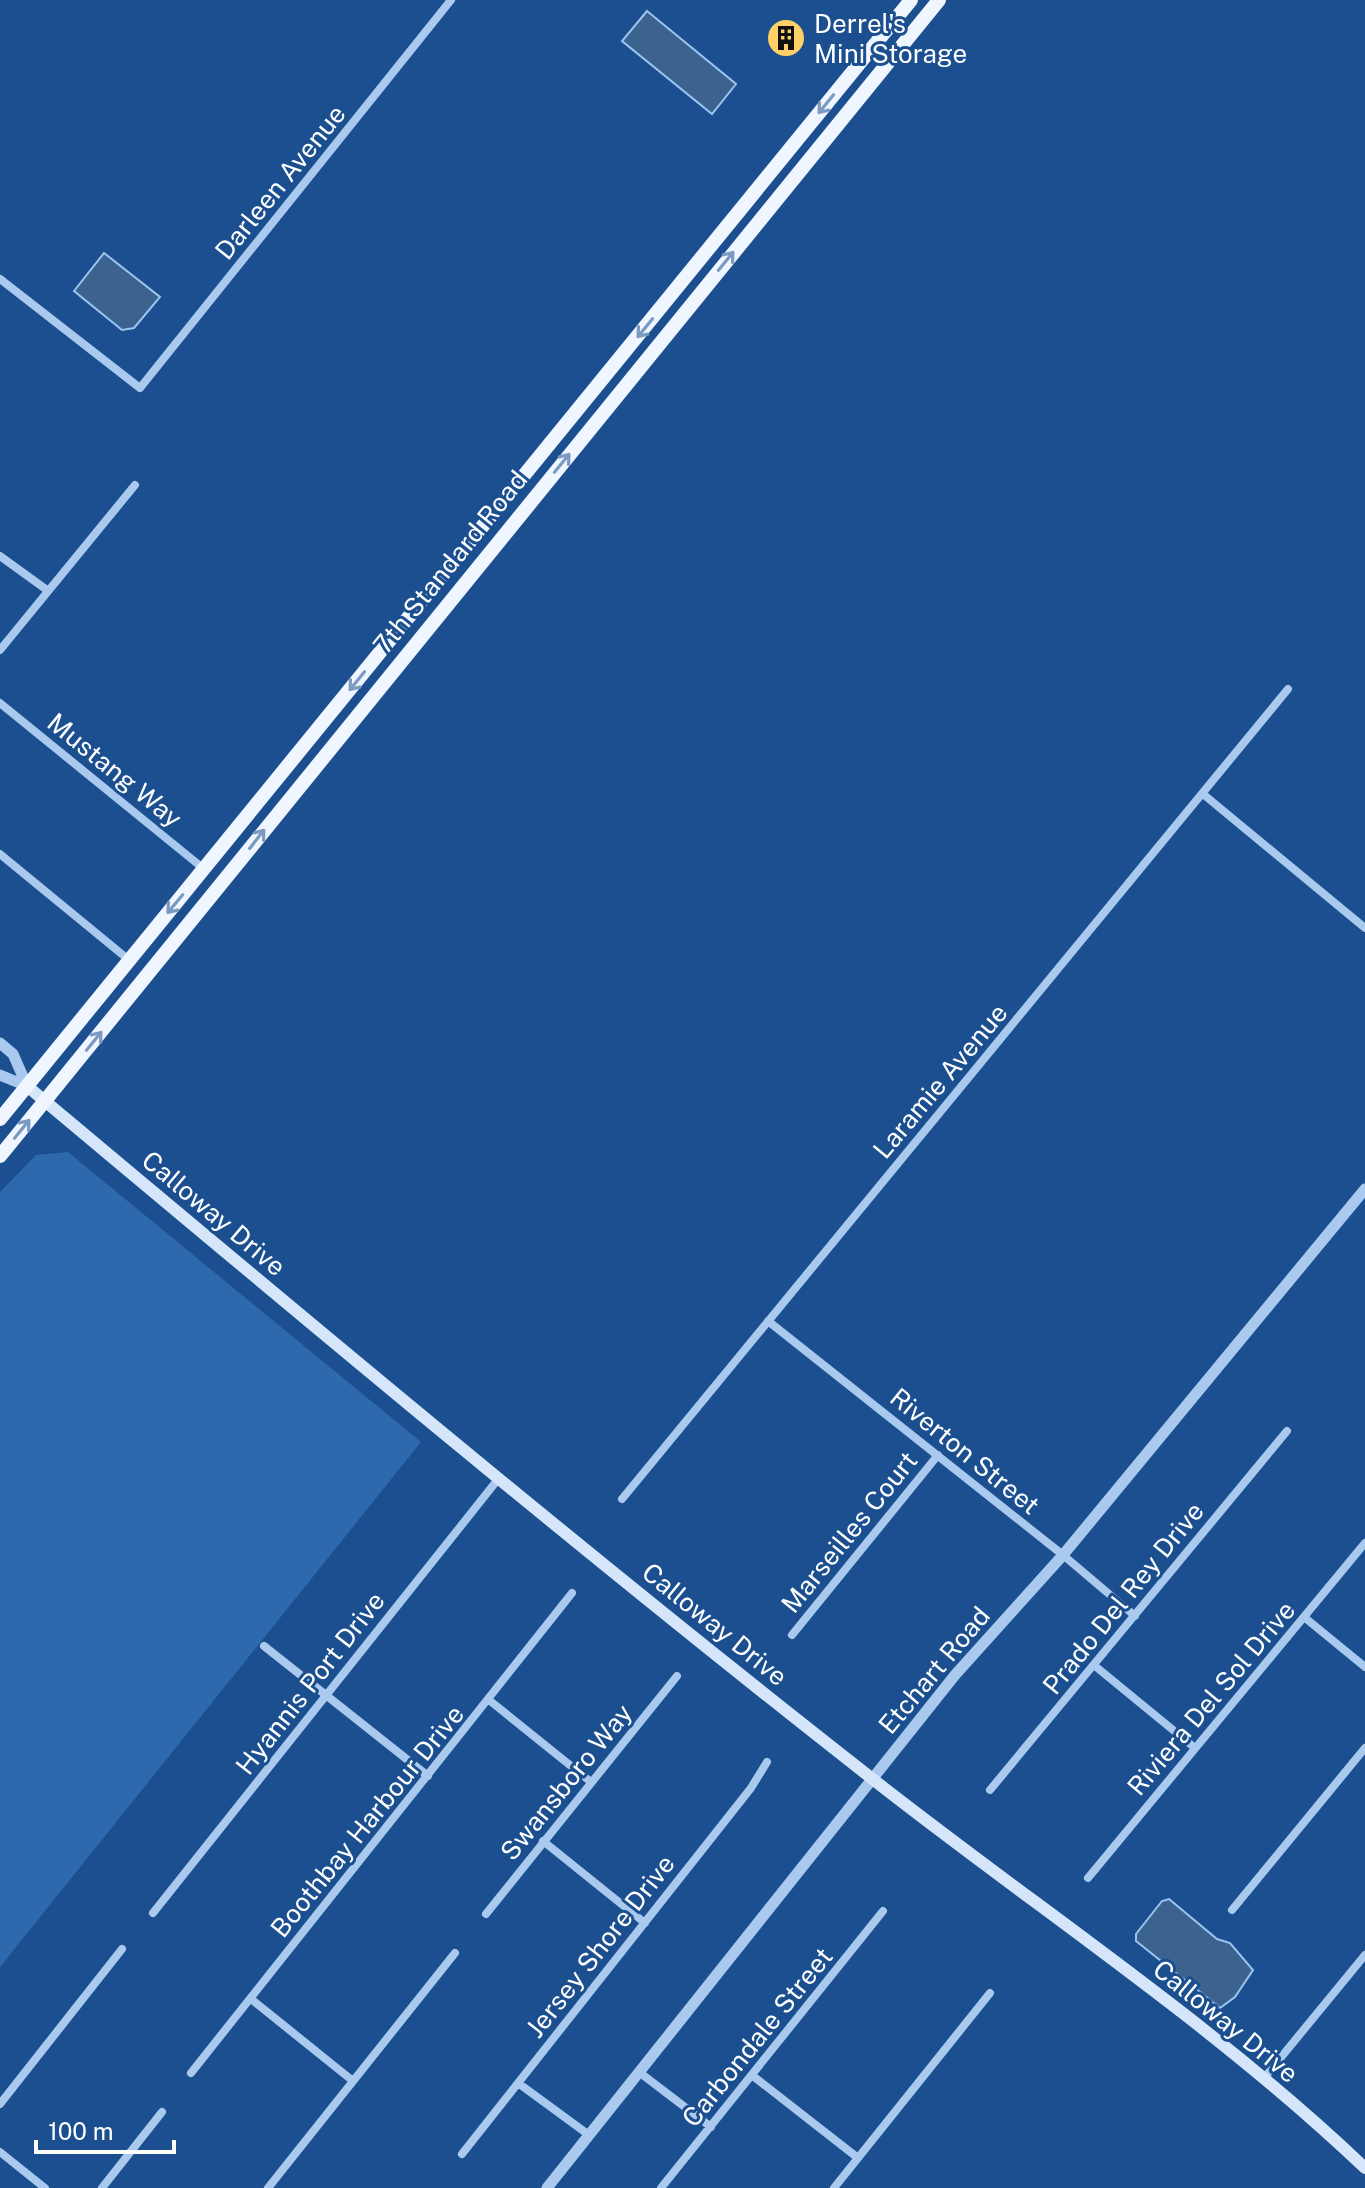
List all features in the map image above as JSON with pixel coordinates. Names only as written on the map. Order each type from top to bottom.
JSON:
[{"type":"main road","name":"7th Standard Road","points":[[0,1119],[911,0]]},
{"type":"main road","name":"7th Standard Road","points":[[0,1156],[939,0]]},
{"type":"main road","name":"Calloway Drive","points":[[27,1086],[499,1478],[871,1778],[1121,1965],[1264,2078],[1365,2168]]},
{"type":"street","name":"Darleen Avenue","points":[[0,279],[140,388],[451,0]]},
{"type":"street","points":[[0,650],[135,485]]},
{"type":"street","points":[[0,556],[47,590]]},
{"type":"street","name":"Laramie Avenue","points":[[622,1499],[1288,689]]},
{"type":"street","name":"Mustang Way","points":[[0,703],[204,869]]},
{"type":"street","points":[[1203,794],[1365,928]]},
{"type":"street","points":[[0,854],[129,960]]},
{"type":"street","points":[[0,1043],[13,1054],[27,1086]]},
{"type":"street","points":[[0,1075],[27,1086]]},
{"type":"street","name":"Etchart Road","points":[[547,2188],[955,1675],[1063,1555],[1365,1189]]},
{"type":"street","name":"Riverton Street","points":[[768,1321],[1063,1555],[1135,1616]]},
{"type":"street","name":"Prado Del Rey Drive","points":[[990,1790],[1287,1431]]},
{"type":"street","name":"Marseilles Court","points":[[792,1635],[938,1455]]},
{"type":"street","name":"Hyannis Port Drive","points":[[153,1913],[499,1478]]},
{"type":"street","name":"Riviera Del Sol Drive","points":[[1088,1878],[1365,1543]]},
{"type":"street","name":"Boothbay Harbour Drive","points":[[191,2073],[572,1593]]},
{"type":"street","points":[[1304,1617],[1365,1667]]},
{"type":"street","points":[[264,1646],[428,1776]]},
{"type":"street","points":[[1095,1666],[1195,1748]]},
{"type":"street","name":"Swansboro Way","points":[[486,1914],[677,1676]]},
{"type":"street","points":[[489,1700],[591,1782]]},
{"type":"street","points":[[1232,1910],[1364,1751]]},
{"type":"street","name":"Jersey Shore Drive","points":[[462,2154],[751,1788],[767,1762]]},
{"type":"street","points":[[543,1841],[645,1923]]},
{"type":"street","name":"Carbondale Street","points":[[661,2188],[883,1911]]},
{"type":"street","points":[[0,2104],[122,1949]]},
{"type":"street","points":[[268,2188],[455,1953]]},
{"type":"street","points":[[1264,2078],[1365,1955]]},
{"type":"street","points":[[834,2188],[990,1993]]},
{"type":"street","points":[[251,1999],[353,2081]]},
{"type":"street","points":[[639,2072],[711,2127]]},
{"type":"street","points":[[753,2076],[858,2158]]},
{"type":"street","points":[[518,2083],[589,2135]]},
{"type":"street","points":[[102,2188],[162,2112]]},
{"type":"street","points":[[0,2152],[45,2188]]},
{"type":"shaded area","points":[[647,11],[736,84],[712,114],[622,41]]},
{"type":"shaded area","points":[[104,253],[160,297],[134,328],[122,330],[74,291]]},
{"type":"shaded area","points":[[68,1152],[421,1442],[0,1967],[0,1192],[36,1155]]},
{"type":"shaded area","points":[[1169,1899],[1217,1939],[1230,1943],[1253,1970],[1235,1997],[1220,2008],[1136,1941],[1136,1934],[1162,1901]]},
{"type":"place","name":"Derrel's Mini Storage","points":[[786,38]]}]
